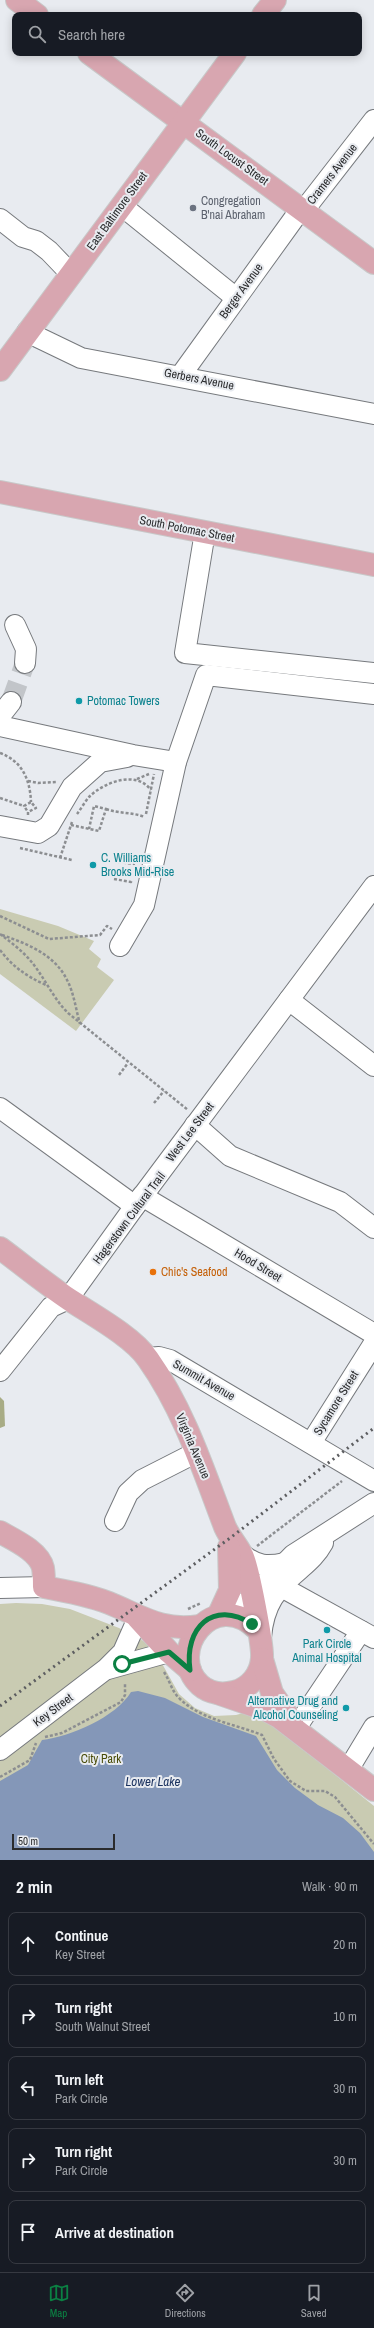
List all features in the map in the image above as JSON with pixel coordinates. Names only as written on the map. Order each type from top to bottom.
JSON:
[{"type":"main road","points":[[17,0],[33,12]]},
{"type":"main road","points":[[266,12],[275,0]]},
{"type":"main road","name":"South Locust Street","points":[[93,56],[374,263]]},
{"type":"main road","name":"East Baltimore Street","points":[[0,370],[233,56]]},
{"type":"main road","name":"South Potomac Street","points":[[0,492],[374,565]]},
{"type":"main road","points":[[0,1248],[68,1299],[141,1349],[147,1358]]},
{"type":"main road","name":"Virginia Avenue","points":[[147,1358],[173,1401],[197,1452],[230,1538],[230,1590],[218,1609]]},
{"type":"main road","points":[[0,1532],[15,1540],[39,1559],[43,1568],[44,1587],[91,1597],[138,1618],[178,1628],[192,1618],[218,1609],[244,1618],[260,1642],[255,1678],[239,1691],[219,1693]]},
{"type":"main road","name":"Virginia Avenue","points":[[230,1538],[247,1553],[252,1597],[260,1642],[272,1693],[296,1728]]},
{"type":"main road","name":"Virginia Avenue","points":[[138,1618],[169,1652],[190,1670],[200,1684],[219,1693],[264,1709],[296,1728],[374,1790]]},
{"type":"main road","points":[[190,1670],[192,1618]]},
{"type":"street","name":"Cramers Avenue","points":[[304,210],[374,120]]},
{"type":"street","points":[[122,206],[236,298]]},
{"type":"street","name":"Berger Avenue","points":[[181,376],[295,217],[304,210]]},
{"type":"street","points":[[0,219],[23,237],[29,250],[44,261],[71,274]]},
{"type":"street","name":"Gerbers Avenue","points":[[27,332],[81,358],[374,414]]},
{"type":"street","points":[[205,532],[185,653],[374,673]]},
{"type":"street","points":[[15,625],[26,649],[25,663]]},
{"type":"street","points":[[122,942],[144,905],[176,762],[206,675],[374,694]]},
{"type":"street","points":[[0,726],[133,755],[176,762]]},
{"type":"street","points":[[0,826],[20,839],[38,833],[49,826],[72,787],[100,762],[133,755]]},
{"type":"street","name":"West Lee Street","points":[[0,1371],[51,1307],[68,1299],[139,1201],[374,886]]},
{"type":"street","points":[[289,1000],[374,1066]]},
{"type":"street","name":"Hood Street","points":[[0,1108],[139,1201],[374,1334]]},
{"type":"street","points":[[198,1122],[230,1156],[340,1202],[374,1228]]},
{"type":"street","name":"Sycamore Street","points":[[311,1443],[374,1343]]},
{"type":"street","name":"Summit Avenue","points":[[147,1358],[160,1357],[170,1360],[374,1481]]},
{"type":"street","points":[[114,1521],[128,1493],[142,1480],[197,1452]]},
{"type":"street","points":[[218,1609],[252,1597],[285,1563],[319,1537],[327,1534],[374,1503]]},
{"type":"street","points":[[260,1642],[267,1608],[273,1596],[282,1585],[318,1553],[327,1534]]},
{"type":"street","points":[[247,1553],[259,1566],[271,1566],[285,1563]]},
{"type":"street","points":[[282,1585],[287,1590],[367,1635],[296,1728]]},
{"type":"street","points":[[0,1588],[44,1587]]},
{"type":"street","name":"Key Street","points":[[0,1750],[106,1670],[123,1652],[138,1618]]},
{"type":"street","name":"Key Street","points":[[106,1670],[169,1652]]},
{"type":"street","points":[[348,1770],[374,1727]]},
{"type":"path","points":[[0,752],[14,759],[19,764],[28,781],[31,802],[36,808],[28,812],[20,839],[60,858],[72,860]]},
{"type":"path","points":[[144,823],[155,772]]},
{"type":"path","points":[[60,858],[71,825],[89,797],[103,786],[125,779],[137,779],[147,785],[151,790]]},
{"type":"path","points":[[28,781],[49,783],[60,780]]},
{"type":"path","points":[[0,798],[24,806],[28,812]]},
{"type":"path","points":[[24,806],[31,802]]},
{"type":"path","points":[[89,829],[94,806],[119,813],[133,812],[145,817]]},
{"type":"path","points":[[71,825],[99,831],[106,809]]},
{"type":"path","points":[[134,870],[136,857]]},
{"type":"path","points":[[118,862],[135,864]]},
{"type":"path","points":[[114,879],[131,882],[132,876]]},
{"type":"path","points":[[0,916],[49,939],[100,935],[107,926],[122,942]]},
{"type":"path","points":[[0,934],[27,957],[58,1003],[80,1024],[164,1091],[198,1122]]},
{"type":"path","points":[[0,934],[22,942],[45,954],[59,967],[68,982],[80,1024]]},
{"type":"path","points":[[0,950],[8,961],[24,975],[46,985]]},
{"type":"path","points":[[119,1075],[128,1063]]},
{"type":"path","points":[[154,1103],[164,1091]]},
{"type":"path","points":[[247,1553],[346,1478]]},
{"type":"path","points":[[192,1618],[218,1609]]},
{"type":"path","points":[[158,1673],[163,1672],[179,1699],[199,1713],[262,1735],[274,1759],[290,1781],[306,1791],[325,1790],[335,1797],[374,1844]]},
{"type":"path","points":[[0,1778],[30,1760],[39,1738],[62,1732],[121,1702],[125,1695],[123,1683],[129,1682]]},
{"type":"green space","points":[[0,909],[58,926],[94,941],[89,949],[101,959],[97,967],[114,980],[76,1031],[0,974]]},
{"type":"green space","points":[[0,1397],[4,1401],[5,1426],[0,1428]]},
{"type":"green space","name":"Lower Lake","points":[[0,1604],[42,1604],[70,1609],[119,1628],[145,1642],[155,1651],[179,1694],[195,1708],[214,1716],[236,1715],[247,1712],[268,1721],[374,1806],[374,1860],[0,1860]]},
{"type":"water","name":"Lower Lake","points":[[138,1691],[165,1698],[203,1717],[256,1736],[277,1770],[295,1788],[318,1805],[343,1818],[360,1833],[374,1852],[374,1860],[0,1860],[0,1781],[28,1765],[42,1740],[66,1735],[91,1724],[115,1710],[131,1692]]},
{"type":"tunnel","points":[[11,702],[25,663]]},
{"type":"railway","points":[[0,1706],[230,1538],[374,1428]]},
{"type":"place","name":"Congregation B'nai Abraham","points":[[193,208]]},
{"type":"place","name":"Potomac Towers","points":[[79,701]]},
{"type":"place","name":"C. Williams Brooks Mid‐Rise","points":[[93,865]]},
{"type":"place","name":"Chic's Seafood","points":[[153,1272]]},
{"type":"place","name":"Park Circle Animal Hospital","points":[[327,1630]]},
{"type":"place","name":"Alternative Drug and Alcohol Counseling","points":[[346,1708]]},
{"type":"route","points":[[122,1664],[148,1656],[169,1652],[190,1670],[190,1648],[199,1626],[205,1621],[219,1614],[228,1614],[244,1618],[252,1624]]},
{"type":"park label","name":"City Park","points":[[101,1759]]}]
